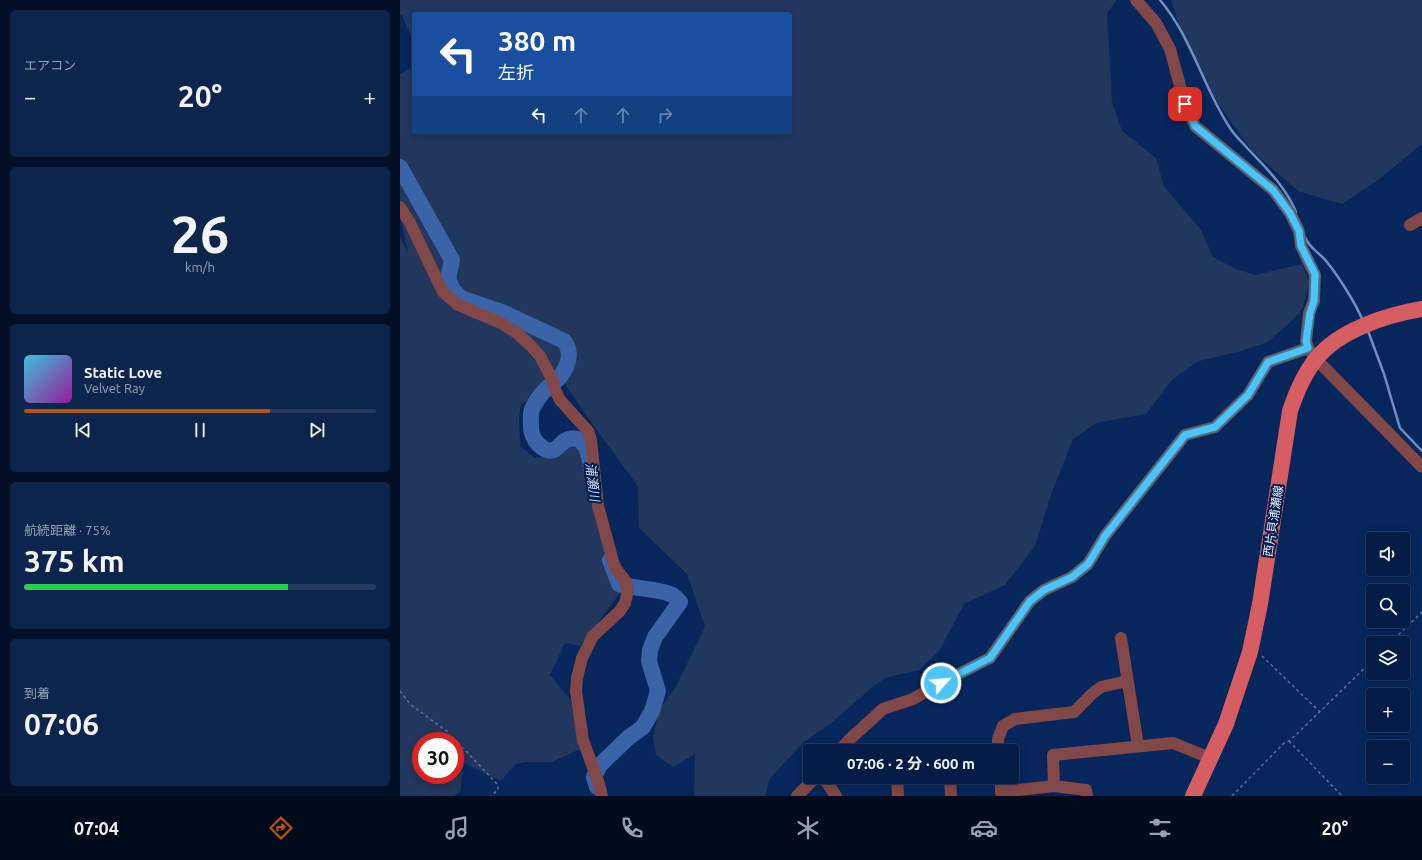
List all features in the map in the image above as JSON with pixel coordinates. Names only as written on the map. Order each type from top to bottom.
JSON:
[{"type":"main road","name":"西片貝浦瀬線","points":[[1193,796],[1226,724],[1250,652],[1260,604],[1290,410],[1312,353],[1327,348],[1341,338],[1364,326],[1422,309]]},
{"type":"street","points":[[1136,0],[1156,23],[1170,49],[1185,104],[1195,126],[1273,190],[1290,213],[1299,231],[1301,246],[1315,274],[1314,301],[1310,313],[1306,341],[1312,353],[1422,467]]},
{"type":"street","points":[[400,207],[410,223],[443,292],[458,305],[502,323],[517,333],[531,346],[540,356],[560,400],[588,431],[591,440],[598,506],[613,561],[616,569],[624,579],[628,590],[625,603],[620,611],[593,636],[582,658],[577,678],[576,691],[583,740],[602,796]]},
{"type":"street","points":[[1410,226],[1422,218]]},
{"type":"street","points":[[845,744],[883,709],[913,699],[990,658],[1030,601],[1044,590],[1072,577],[1088,564],[1105,536],[1185,435],[1215,427],[1248,395],[1268,362],[1312,353]]},
{"type":"street","points":[[1121,638],[1138,746]]},
{"type":"street","points":[[998,744],[998,739],[1003,726],[1015,719],[1074,712],[1101,687],[1127,681]]},
{"type":"street","points":[[1054,786],[1053,755],[1173,743],[1210,758]]},
{"type":"street","points":[[797,796],[809,784]]},
{"type":"street","points":[[828,784],[836,796]]},
{"type":"street","points":[[897,784],[898,796]]},
{"type":"street","points":[[950,784],[951,796]]},
{"type":"street","points":[[1000,784],[1001,794],[1054,786],[1086,790],[1087,796]]},
{"type":"path","points":[[1397,636],[1422,612]]},
{"type":"path","points":[[1250,652],[1261,655],[1320,712]]},
{"type":"path","points":[[1232,796],[1284,743],[1289,741],[1366,667]]},
{"type":"path","points":[[400,691],[410,705],[448,732],[498,785],[498,790],[491,796]]},
{"type":"path","points":[[1289,741],[1342,796]]},
{"type":"shaded area","points":[[400,0],[1117,0],[1107,13],[1112,102],[1122,131],[1156,158],[1164,186],[1201,230],[1213,257],[1236,269],[1255,275],[1302,264],[1309,282],[1303,308],[1294,319],[1266,343],[1238,352],[1199,361],[1188,368],[1172,380],[1146,414],[1096,423],[1073,439],[1051,495],[1035,546],[1005,585],[964,604],[940,650],[919,670],[885,678],[831,723],[803,743],[770,778],[765,796],[694,796],[695,754],[673,767],[656,755],[653,738],[659,710],[674,690],[705,627],[687,574],[639,528],[638,486],[564,383],[521,404],[519,418],[520,446],[535,458],[548,456],[562,446],[579,443],[589,464],[591,503],[607,552],[623,589],[580,646],[565,643],[550,675],[571,700],[580,749],[552,762],[526,762],[516,764],[501,781],[464,763],[464,732],[412,732],[412,784],[461,784],[460,792],[454,796],[400,796],[400,237],[408,253],[400,216],[400,74],[412,67],[412,134],[792,134],[792,12],[412,12],[412,39],[402,15],[400,15]]},
{"type":"shaded area","points":[[1171,0],[1422,0],[1422,144],[1378,180],[1342,204],[1298,191],[1252,151],[1219,105],[1184,42]]},
{"type":"waterway","points":[[1160,0],[1181,30],[1212,96],[1230,128],[1281,186],[1296,212]]},
{"type":"waterway","name":"浦瀬川","points":[[400,167],[452,260],[448,278],[453,290],[461,298],[502,312],[564,341],[567,345],[569,354],[563,373],[544,391],[532,409],[532,432],[538,444],[547,450],[554,450],[567,440],[575,438],[579,440],[586,448],[590,459],[591,469]]},
{"type":"waterway","points":[[1305,237],[1309,244],[1337,275],[1352,299],[1363,321]]},
{"type":"waterway","points":[[1368,331],[1384,374],[1400,428],[1422,451]]},
{"type":"waterway","name":"浦瀬川","points":[[597,787],[594,777],[600,765],[628,738],[643,727],[652,711],[658,691],[649,661],[650,650],[655,637],[680,602],[673,595],[664,592],[619,584],[610,560]]},
{"type":"route","points":[[941,683],[990,658],[1030,601],[1044,590],[1072,577],[1088,564],[1105,536],[1185,435],[1215,427],[1248,395],[1268,362],[1308,348],[1306,341],[1310,313],[1314,301],[1315,274],[1301,246],[1299,231],[1290,213],[1273,190],[1195,126],[1185,104]]}]
